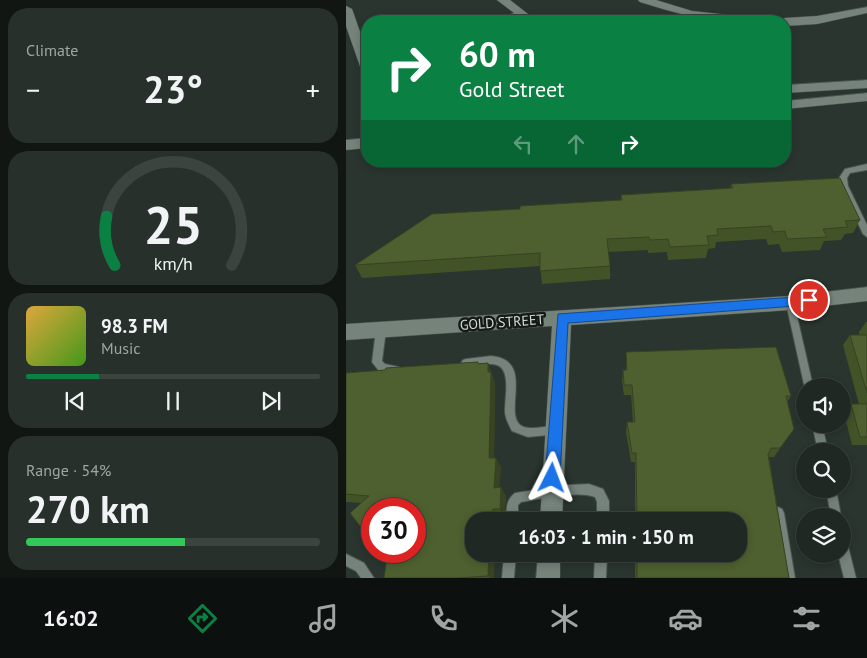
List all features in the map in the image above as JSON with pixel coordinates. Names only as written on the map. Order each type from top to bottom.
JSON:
[{"type":"street","points":[[503,0],[522,15]]},
{"type":"street","points":[[644,0],[681,15]]},
{"type":"street","points":[[346,9],[361,45]]},
{"type":"street","points":[[791,22],[817,20],[867,10]]},
{"type":"street","points":[[346,60],[361,56]]},
{"type":"street","points":[[791,88],[867,84]]},
{"type":"street","points":[[799,88],[807,103]]},
{"type":"street","points":[[791,104],[867,97]]},
{"type":"street","points":[[346,145],[361,144]]},
{"type":"street","name":"GOLD STREET","points":[[346,332],[790,303],[867,294]]},
{"type":"street","points":[[551,512],[562,318]]},
{"type":"street","points":[[548,578],[549,562]]},
{"type":"lane","points":[[867,167],[848,171],[843,178],[844,186],[867,234]]},
{"type":"lane","points":[[790,303],[806,378]]},
{"type":"lane","points":[[381,330],[377,362],[382,368],[391,370],[410,369]]},
{"type":"lane","points":[[457,364],[494,360],[505,364],[510,370],[510,418],[516,428],[524,432],[555,431]]},
{"type":"lane","points":[[512,512],[513,502],[519,497],[589,489],[599,493],[603,501],[603,512]]},
{"type":"lane","points":[[776,500],[789,578]]},
{"type":"lane","points":[[346,560],[360,567],[368,578]]},
{"type":"lane","points":[[508,578],[509,562]]},
{"type":"lane","points":[[600,578],[601,562]]},
{"type":"lane","points":[[846,563],[850,578]]},
{"type":"building","points":[[840,178],[860,220],[845,221],[848,227],[823,229],[827,237],[787,239],[785,231],[773,232],[771,226],[717,229],[718,235],[707,236],[709,245],[670,247],[668,239],[650,240],[649,237],[607,239],[610,266],[540,271],[540,253],[355,265],[432,214],[520,209],[520,206],[622,200],[621,195],[733,188],[731,184]]},
{"type":"building","points":[[850,335],[867,335],[867,393]]},
{"type":"building","points":[[776,347],[791,396],[786,396],[794,429],[780,448],[771,448],[768,455],[789,578],[637,578],[637,562],[747,562],[747,512],[637,512],[636,453],[632,453],[627,422],[635,422],[632,385],[624,385],[623,370],[627,370],[626,352]]},
{"type":"building","points":[[488,363],[488,372],[491,372],[489,458],[496,458],[494,488],[501,487],[500,509],[493,509],[493,512],[465,512],[465,562],[489,562],[488,576],[384,578],[386,563],[426,563],[426,498],[367,498],[369,496],[346,494],[346,373],[385,370],[386,368]]},
{"type":"building","points":[[851,404],[867,404],[867,437],[860,437]]},
{"type":"building","points":[[361,503],[361,527],[350,513]]},
{"type":"route","points":[[552,478],[562,318],[790,303],[809,300]]}]
